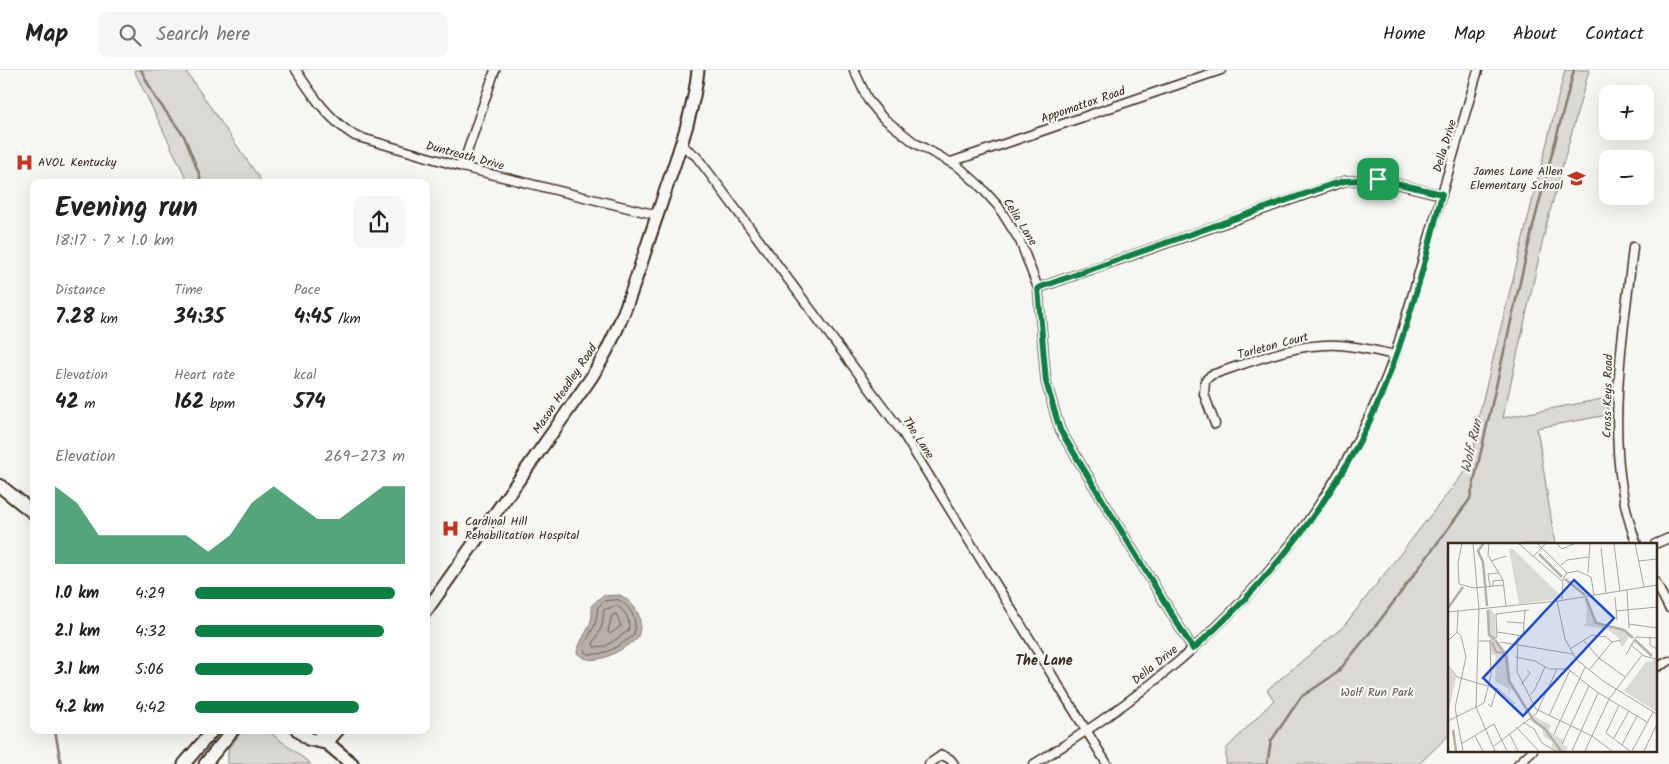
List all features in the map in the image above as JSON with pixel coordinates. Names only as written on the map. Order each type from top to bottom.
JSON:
[{"type":"main road","name":"Mason Headley Road","points":[[430,606],[592,378],[609,350],[624,314],[681,145],[694,98],[698,70]]},
{"type":"main road","points":[[0,486],[30,510]]},
{"type":"main road","points":[[184,764],[210,734]]},
{"type":"main road","points":[[205,764],[230,734]]},
{"type":"main road","points":[[303,734],[309,739],[327,744],[352,764]]},
{"type":"main road","points":[[322,734],[327,744]]},
{"type":"main road","points":[[327,744],[335,734]]},
{"type":"street","name":"Duntreath Drive","points":[[296,70],[331,117],[341,127],[355,136],[462,167],[657,215]]},
{"type":"street","points":[[462,167],[494,70]]},
{"type":"street","name":"Celia Lane","points":[[854,70],[868,100],[882,117],[915,143],[951,162],[979,186],[998,206],[1020,241],[1038,288],[1046,382],[1060,430],[1193,649]]},
{"type":"street","name":"Appomattox Road","points":[[951,162],[1221,70]]},
{"type":"street","name":"Della Drive","points":[[1034,764],[1087,732],[1216,630],[1266,577],[1323,500],[1350,456],[1380,398],[1426,256],[1478,70]]},
{"type":"street","name":"The Lane","points":[[681,145],[696,156],[902,432],[1107,764]]},
{"type":"street","points":[[1038,288],[1345,181],[1378,179],[1442,194]]},
{"type":"street","name":"Cross Keys Road","points":[[1633,247],[1621,347],[1618,426],[1622,484],[1627,513],[1637,543]]},
{"type":"street","name":"Tarleton Court","points":[[1215,424],[1204,394],[1205,381],[1211,375],[1261,358],[1310,346],[1345,345],[1395,355]]},
{"type":"street","points":[[1667,539],[1669,547]]},
{"type":"street","points":[[1656,583],[1669,608]]},
{"type":"street","points":[[1656,668],[1669,661]]},
{"type":"street","points":[[1518,764],[1530,752]]},
{"type":"street","points":[[930,764],[942,755],[950,759],[954,764]]},
{"type":"green space","points":[[134,70],[185,70],[260,179],[187,179]]},
{"type":"green space","name":"Wolf Run Park","points":[[1565,70],[1589,70],[1546,226],[1503,418],[1607,398],[1608,415],[1537,428],[1555,543],[1448,543],[1448,736],[1419,764],[1226,764],[1226,749],[1274,700],[1267,690],[1343,627],[1473,461],[1476,427]]},
{"type":"green space","points":[[240,734],[272,734],[311,764],[228,764],[228,750]]},
{"type":"water","points":[[620,595],[631,603],[638,613],[640,625],[637,639],[615,653],[599,659],[584,658],[577,653],[590,625],[591,606],[602,596]]},
{"type":"waterway","points":[[141,70],[155,97],[184,136],[200,179]]},
{"type":"waterway","name":"Wolf Run","points":[[1267,764],[1271,741],[1301,697],[1337,673],[1381,619],[1470,499],[1533,226],[1574,70]]},
{"type":"waterway","points":[[56,734],[61,764]]},
{"type":"place","name":"AVOL Kentucky","points":[[24,162]]},
{"type":"place","name":"James Lane Allen Elementary School","points":[[1577,178]]},
{"type":"place","name":"Cardinal Hill Rehabilitation Hospital","points":[[451,528]]},
{"type":"district","name":"The Lane","points":[[1044,661]]},
{"type":"route","points":[[1378,179],[1442,194],[1411,306],[1380,398],[1346,463],[1323,500],[1285,553],[1266,577],[1216,630],[1193,649],[1060,430],[1046,382],[1042,355],[1041,310],[1038,288],[1330,185],[1345,181],[1378,179]]}]
